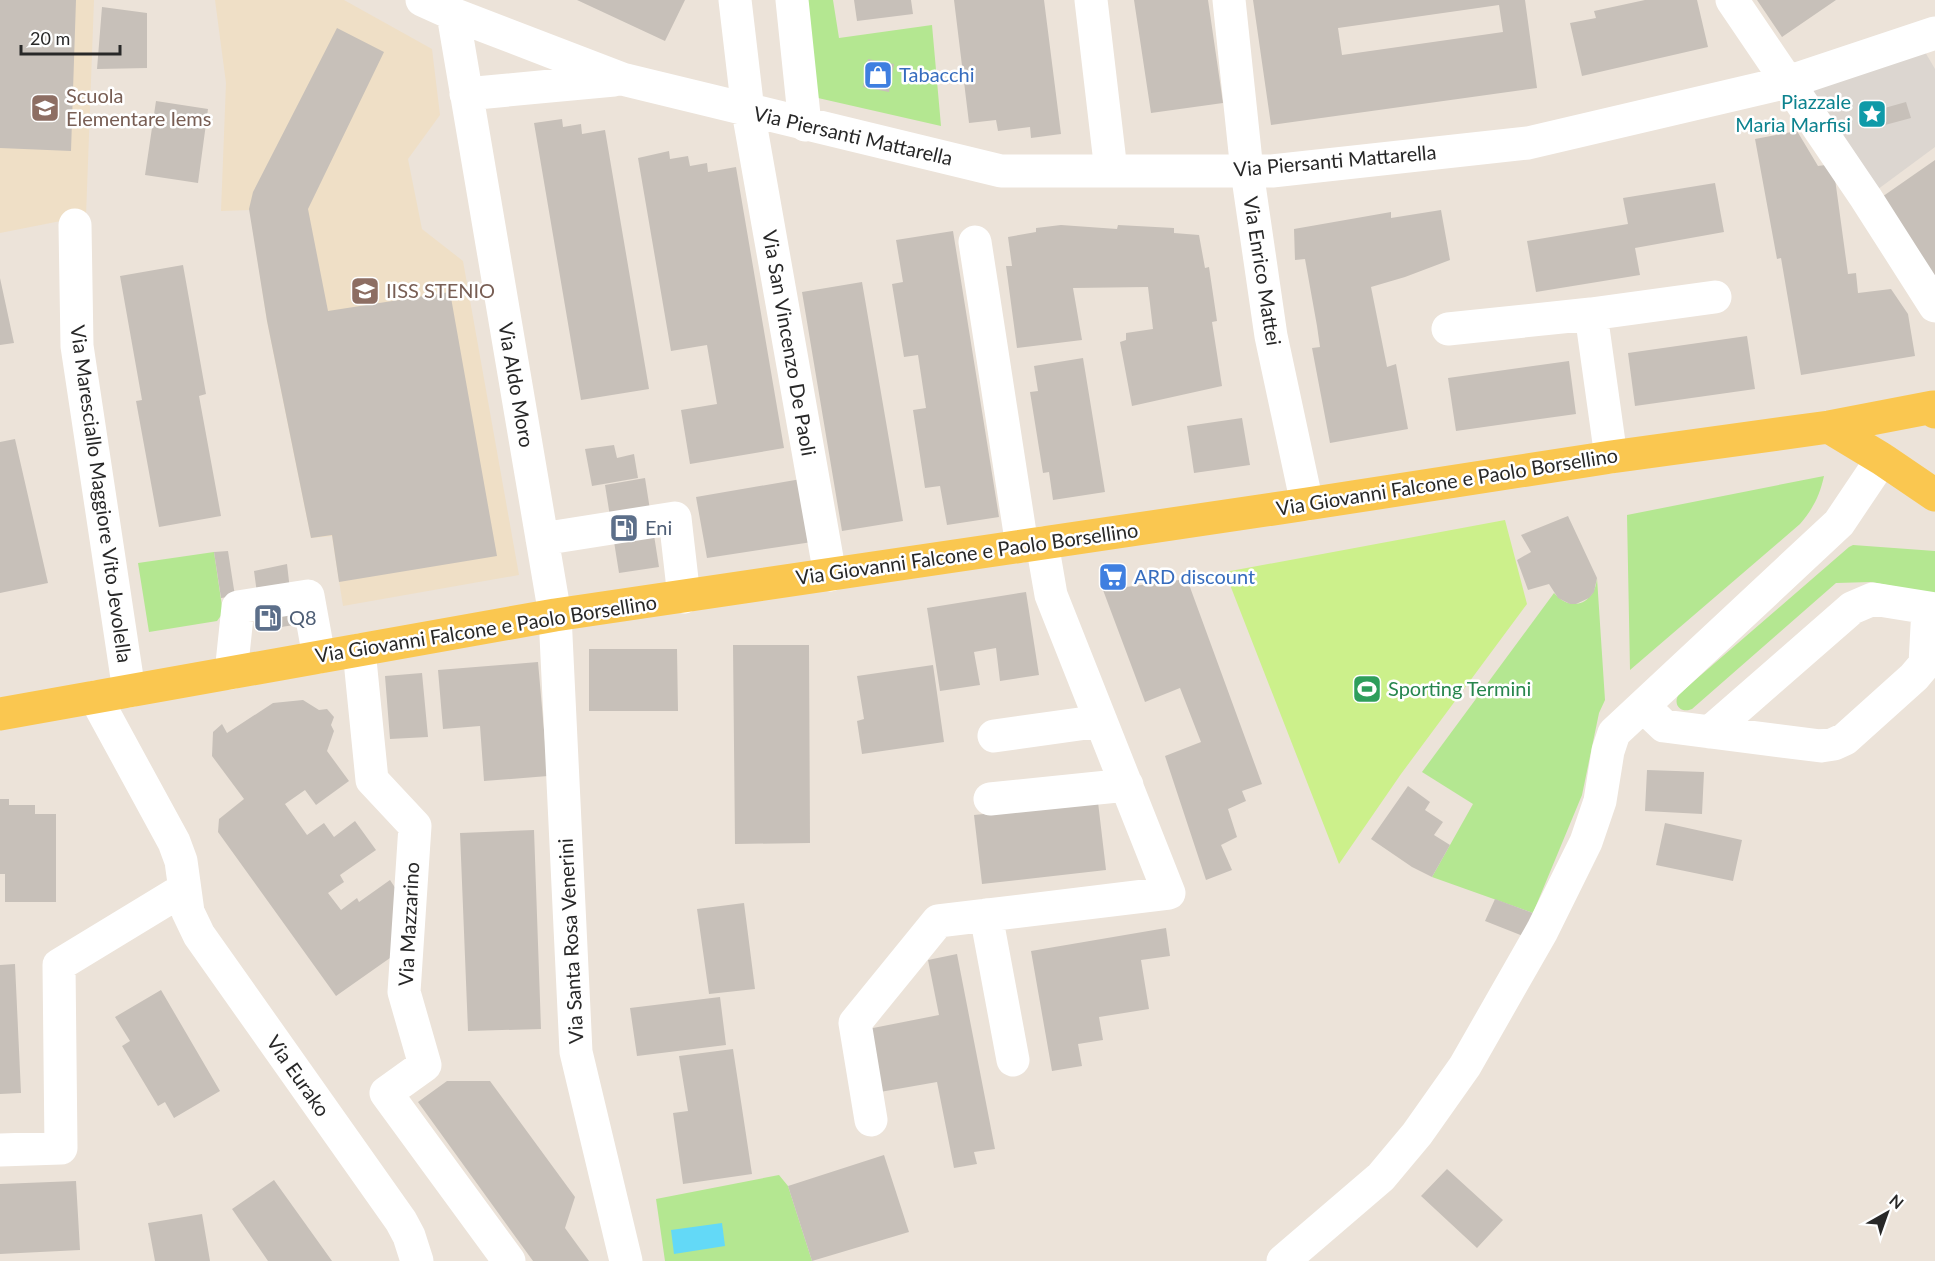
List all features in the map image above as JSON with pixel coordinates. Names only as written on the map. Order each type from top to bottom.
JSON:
[{"type":"main road","name":"Via Giovanni Falcone e Paolo Borsellino","points":[[0,714],[555,615],[1611,457],[1829,427],[1934,409]]},
{"type":"main road","points":[[1829,427],[1935,495]]},
{"type":"street","points":[[422,0],[622,79]]},
{"type":"street","name":"Via San Vincenzo De Paoli","points":[[735,0],[748,111],[830,575]]},
{"type":"street","points":[[792,0],[805,125]]},
{"type":"street","points":[[1090,0],[1111,171]]},
{"type":"street","name":"Via Enrico Mattei","points":[[1229,0],[1247,171],[1271,336],[1306,504]]},
{"type":"street","points":[[1732,0],[1866,198],[1935,306]]},
{"type":"street","name":"Via Aldo Moro","points":[[453,14],[555,615]]},
{"type":"street","name":"Via Piersanti Mattarella","points":[[622,79],[1001,171],[1272,171],[1528,143],[1788,82],[1935,33]]},
{"type":"street","points":[[466,94],[622,79]]},
{"type":"street","name":"Via Maresciallo Maggiore Vito Jevolella","points":[[75,225],[77,346],[129,691]]},
{"type":"street","points":[[871,1120],[855,1023],[938,921],[1168,892],[1032,544],[975,242]]},
{"type":"street","points":[[1448,329],[1591,314],[1714,297]]},
{"type":"street","points":[[1591,314],[1611,457]]},
{"type":"street","points":[[1283,1261],[1381,1177],[1416,1134],[1465,1066],[1542,931],[1586,842],[1600,801],[1608,751],[1614,733],[1839,523],[1882,459]]},
{"type":"street","points":[[542,539],[675,519],[684,597]]},
{"type":"street","points":[[231,673],[238,607],[308,596],[319,657]]},
{"type":"street","points":[[1643,706],[1664,726],[1710,732],[1821,746],[1834,744],[1845,739],[1914,677],[1930,670],[1932,608],[1873,599],[1852,608],[1710,732]]},
{"type":"street","name":"Via Santa Rosa Venerini","points":[[555,615],[576,1052],[626,1261]]},
{"type":"street","name":"Via Mazzarino","points":[[359,650],[372,780],[415,826],[404,992],[425,1065],[386,1093],[509,1261]]},
{"type":"street","name":"Via Eurako","points":[[94,697],[174,842],[181,861],[188,912],[199,935],[401,1221],[409,1236],[417,1261]]},
{"type":"street","points":[[994,736],[1101,721]]},
{"type":"street","points":[[990,799],[1127,785]]},
{"type":"street","points":[[0,1150],[61,1148],[59,965],[184,890]]},
{"type":"street","points":[[986,915],[1013,1060]]},
{"type":"shaded area","name":"Scuola Elementare Iems","points":[[0,0],[94,0],[86,216],[0,233]]},
{"type":"shaded area","name":"IISS STENIO","points":[[215,0],[344,0],[432,49],[440,115],[408,159],[422,229],[463,261],[519,575],[343,606],[332,536],[311,538],[267,321],[250,210],[221,211],[226,83]]},
{"type":"shaded area","name":"Piazzale Maria Marfisi","points":[[1918,40],[1935,69],[1935,147],[1866,198],[1788,82]]},
{"type":"green space","points":[[807,0],[833,0],[839,38],[932,25],[941,126],[818,98]]},
{"type":"green space","points":[[1824,476],[1815,502],[1800,524],[1630,670],[1627,515]]},
{"type":"green space","name":"Sporting Termini","points":[[1505,520],[1527,604],[1401,774],[1339,864],[1225,572]]},
{"type":"green space","points":[[1853,545],[1935,551],[1935,594],[1871,582],[1836,583],[1692,709],[1684,710],[1679,707],[1677,698],[1679,694]]},
{"type":"green space","points":[[214,552],[223,613],[217,621],[149,632],[138,563]]},
{"type":"green space","points":[[1597,578],[1605,700],[1599,713],[1582,795],[1533,913],[1432,877],[1473,804],[1422,772],[1554,593],[1568,603],[1581,603],[1592,594]]},
{"type":"green space","points":[[779,1175],[788,1186],[812,1261],[665,1261],[656,1199]]},
{"type":"water","points":[[722,1223],[725,1246],[674,1254],[671,1230]]},
{"type":"building","points":[[0,0],[76,0],[71,151],[0,148]]},
{"type":"building","points":[[577,0],[685,0],[665,41]]},
{"type":"building","points":[[854,0],[911,0],[913,14],[857,21]]},
{"type":"building","points":[[954,0],[1044,0],[1061,134],[1031,138],[1030,127],[998,131],[996,120],[969,123]]},
{"type":"building","points":[[1134,0],[1208,0],[1223,103],[1151,113]]},
{"type":"building","points":[[1253,0],[1525,0],[1537,88],[1271,125]],"holes":[[[1499,5],[1503,32],[1342,55],[1338,28]]]},
{"type":"building","points":[[1645,0],[1697,0],[1708,47],[1582,76],[1570,23],[1596,18],[1594,11]]},
{"type":"building","points":[[1757,0],[1836,0],[1782,37]]},
{"type":"building","points":[[102,7],[147,13],[147,68],[97,69]]},
{"type":"building","points":[[337,28],[384,52],[308,209],[328,311],[450,292],[497,556],[339,582],[332,535],[311,538],[267,321],[249,209],[253,192]]},
{"type":"building","name":"Tabacchi","points":[[868,59],[894,64],[889,92],[863,87]]},
{"type":"building","points":[[156,101],[208,109],[198,183],[145,175]]},
{"type":"building","points":[[1906,102],[1911,118],[1885,125],[1881,109]]},
{"type":"building","points":[[562,119],[563,127],[581,124],[582,134],[605,130],[649,389],[581,400],[534,123]]},
{"type":"building","points":[[1797,131],[1818,166],[1833,164],[1848,274],[1856,273],[1858,293],[1891,289],[1908,314],[1915,356],[1801,375],[1781,258],[1777,259],[1755,139]]},
{"type":"building","points":[[669,151],[670,159],[688,156],[690,166],[707,163],[708,172],[736,167],[784,448],[690,464],[681,410],[717,404],[707,345],[671,351],[638,158]]},
{"type":"building","points":[[1935,160],[1935,279],[1879,199]]},
{"type":"building","points":[[1715,183],[1724,232],[1635,248],[1640,275],[1536,292],[1527,241],[1628,224],[1623,198]]},
{"type":"building","points":[[1441,210],[1450,260],[1371,287],[1387,367],[1396,364],[1408,429],[1330,443],[1312,348],[1320,347],[1317,326],[1305,259],[1295,260],[1294,229],[1391,212],[1391,218]]},
{"type":"building","points":[[1061,225],[1117,229],[1118,225],[1174,228],[1174,233],[1199,235],[1205,268],[1209,267],[1217,321],[1212,322],[1222,386],[1132,406],[1120,342],[1126,340],[1126,333],[1153,329],[1148,287],[1073,288],[1082,340],[1017,348],[1006,266],[1012,266],[1008,237],[1036,232],[1036,228]]},
{"type":"building","points":[[953,231],[999,517],[947,525],[940,486],[925,488],[913,410],[926,408],[918,355],[904,357],[892,284],[903,282],[896,240]]},
{"type":"building","points":[[183,265],[206,394],[199,396],[221,516],[159,527],[136,401],[142,400],[120,276]]},
{"type":"building","points":[[0,278],[14,343],[0,345]]},
{"type":"building","points":[[862,282],[903,521],[842,531],[802,292]]},
{"type":"building","points":[[1747,336],[1755,389],[1635,406],[1628,353]]},
{"type":"building","points":[[1083,358],[1105,492],[1053,500],[1049,472],[1043,473],[1030,392],[1038,391],[1034,366]]},
{"type":"building","points":[[1569,361],[1576,414],[1456,431],[1448,378]]},
{"type":"building","points":[[1242,418],[1250,465],[1194,473],[1187,426]]},
{"type":"building","points":[[15,439],[48,583],[0,593],[0,442]]},
{"type":"building","points":[[614,445],[617,458],[634,454],[638,478],[592,486],[585,449]]},
{"type":"building","points":[[645,478],[659,567],[619,573],[605,485]]},
{"type":"building","points":[[801,479],[812,542],[707,558],[696,497]]},
{"type":"building","points":[[1568,516],[1597,578],[1594,592],[1589,598],[1576,604],[1570,604],[1558,598],[1549,584],[1528,590],[1517,560],[1531,552],[1521,535]]},
{"type":"building","points":[[228,551],[235,596],[221,598],[214,552]]},
{"type":"building","points":[[287,564],[294,625],[262,630],[254,571]]},
{"type":"building","points":[[1187,579],[1262,784],[1242,791],[1246,801],[1228,809],[1237,837],[1221,845],[1232,870],[1206,880],[1165,756],[1201,742],[1180,688],[1145,702],[1103,590]]},
{"type":"building","points":[[1026,592],[1039,675],[1000,681],[996,648],[974,652],[980,685],[940,691],[927,608]]},
{"type":"building","points":[[733,645],[809,645],[810,843],[735,844]]},
{"type":"building","points":[[589,649],[677,649],[678,711],[589,711]]},
{"type":"building","points":[[538,662],[548,776],[484,781],[480,726],[443,729],[438,670]]},
{"type":"building","points":[[933,665],[944,742],[862,754],[857,721],[864,719],[857,676]]},
{"type":"building","points":[[422,673],[428,737],[390,739],[385,676]]},
{"type":"building","points":[[303,700],[319,710],[327,709],[334,717],[331,725],[334,731],[327,751],[349,781],[316,805],[305,790],[285,804],[307,835],[324,823],[334,837],[355,821],[376,850],[340,875],[344,882],[328,893],[341,910],[357,898],[359,902],[390,880],[402,898],[390,958],[336,996],[218,832],[219,819],[244,799],[212,756],[213,732],[222,724],[227,733],[273,703]]},
{"type":"building","points":[[1647,770],[1704,772],[1702,814],[1645,811]]},
{"type":"building","points":[[1408,786],[1430,802],[1425,810],[1443,822],[1434,835],[1450,845],[1432,877],[1412,867],[1371,839]]},
{"type":"building","points":[[0,799],[9,799],[9,805],[35,805],[35,814],[56,814],[56,902],[5,902],[5,874],[0,874]]},
{"type":"building","points":[[1098,802],[1106,870],[982,884],[974,815]]},
{"type":"building","points":[[1665,823],[1742,840],[1733,881],[1656,865]]},
{"type":"building","points":[[534,830],[541,1029],[468,1031],[460,833]]},
{"type":"building","points":[[1495,899],[1533,913],[1523,936],[1485,921]]},
{"type":"building","points":[[744,903],[755,989],[709,994],[697,909]]},
{"type":"building","points":[[1166,928],[1170,956],[1141,960],[1149,1009],[1099,1017],[1103,1040],[1078,1044],[1082,1066],[1052,1071],[1031,951]]},
{"type":"building","points":[[957,954],[995,1149],[974,1152],[977,1164],[954,1168],[937,1082],[880,1092],[868,1029],[939,1015],[928,960]]},
{"type":"building","points":[[15,964],[21,1093],[0,1094],[0,965]]},
{"type":"building","points":[[161,990],[220,1091],[174,1118],[165,1102],[158,1106],[122,1046],[130,1041],[115,1017]]},
{"type":"building","points":[[720,997],[726,1045],[637,1056],[630,1008]]},
{"type":"building","points":[[733,1049],[752,1174],[683,1184],[673,1113],[688,1111],[679,1056]]},
{"type":"building","points":[[447,1081],[490,1081],[575,1197],[565,1228],[589,1261],[533,1261],[418,1102]]},
{"type":"building","points":[[884,1155],[909,1232],[812,1261],[788,1186]]},
{"type":"building","points":[[1447,1169],[1503,1220],[1477,1248],[1421,1196]]},
{"type":"building","points":[[274,1180],[332,1261],[268,1261],[232,1209]]},
{"type":"building","points":[[76,1181],[80,1250],[0,1254],[0,1184]]},
{"type":"building","points":[[202,1214],[210,1261],[155,1261],[148,1223]]},
{"type":"place","name":"Tabacchi","points":[[878,75]]},
{"type":"place","name":"Scuola Elementare Iems","points":[[45,108]]},
{"type":"place","name":"Piazzale Maria Marfisi","points":[[1872,114]]},
{"type":"place","name":"IISS STENIO","points":[[365,291]]},
{"type":"place","name":"Eni","points":[[624,528]]},
{"type":"place","name":"ARD discount","points":[[1113,577]]},
{"type":"place","name":"Q8","points":[[268,618]]},
{"type":"place","name":"Sporting Termini","points":[[1367,689]]}]
